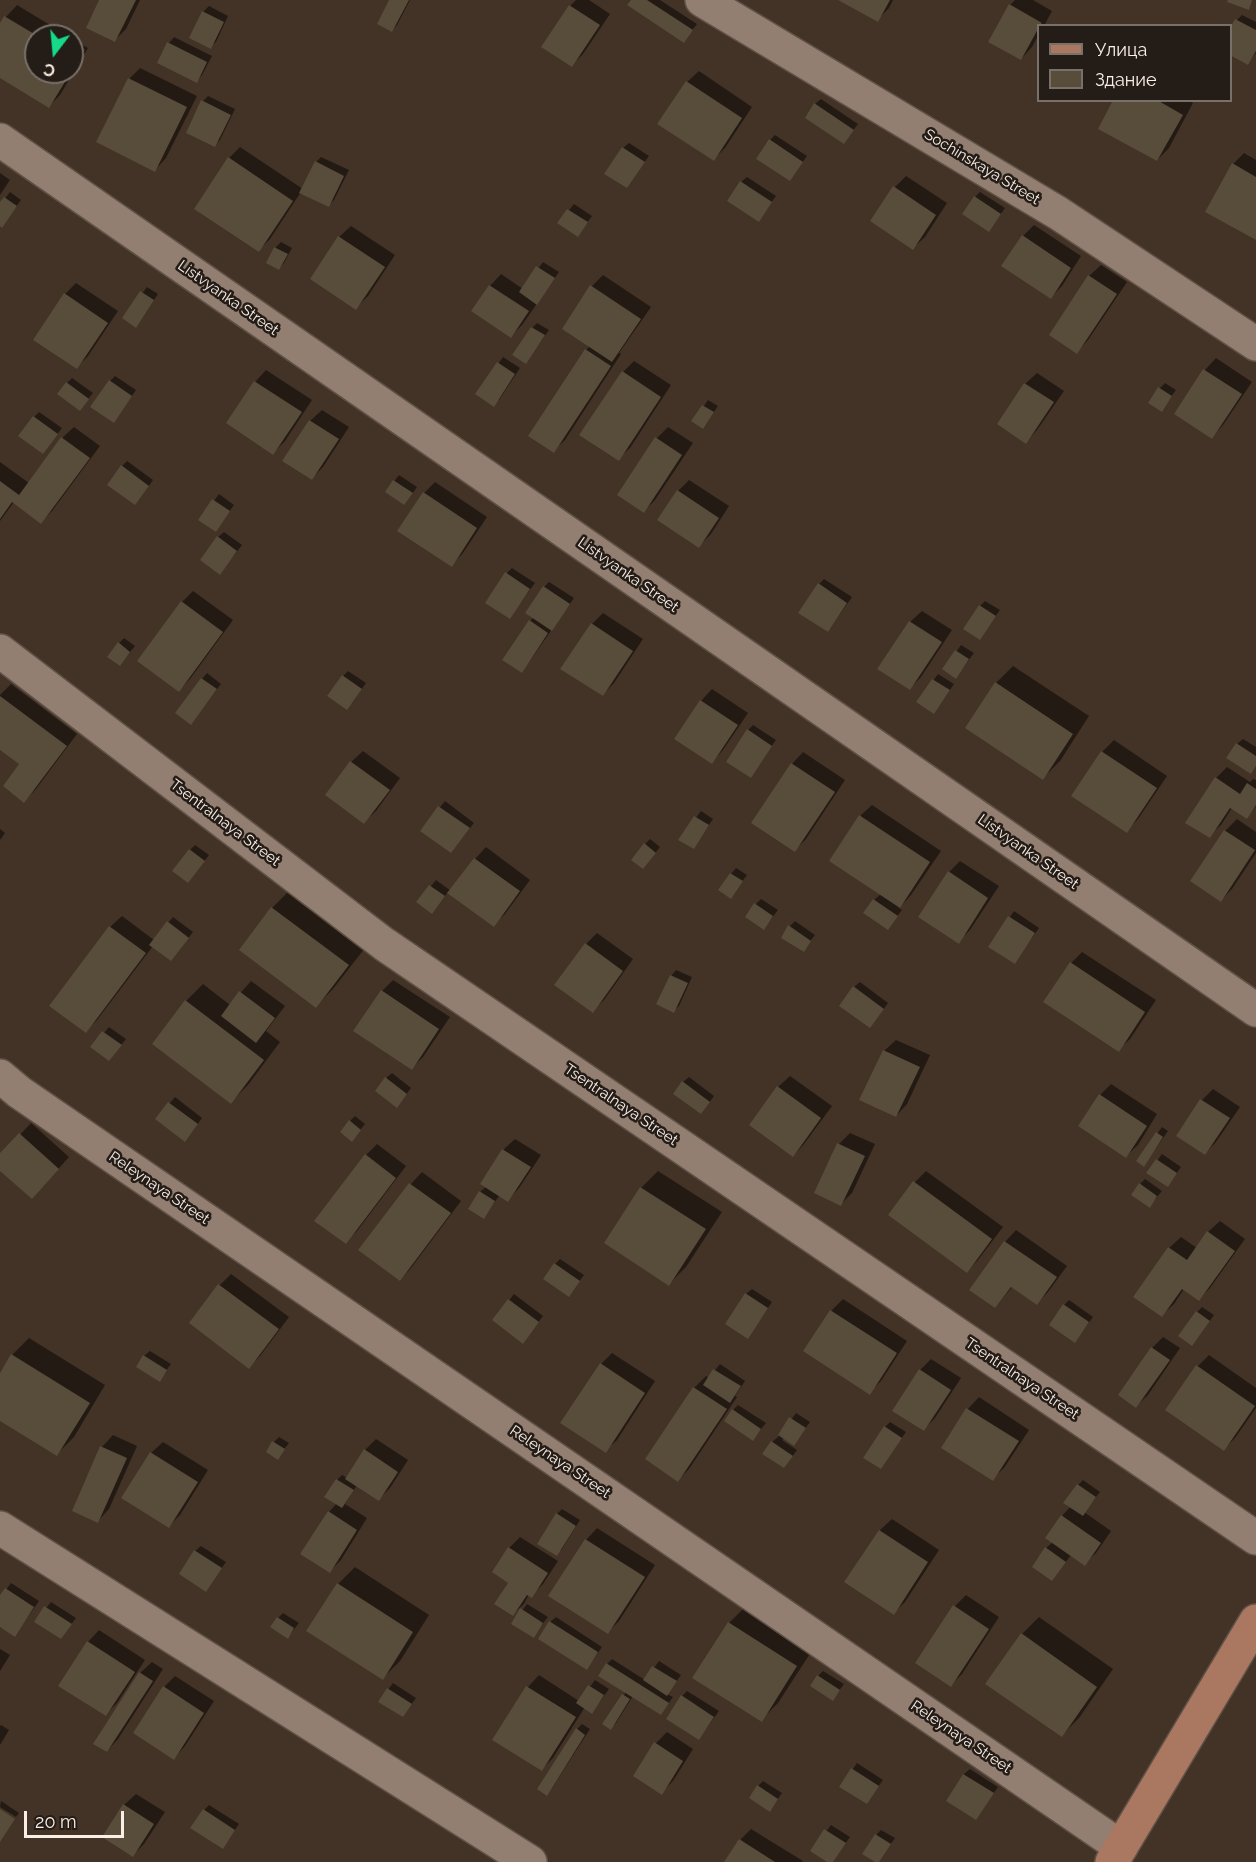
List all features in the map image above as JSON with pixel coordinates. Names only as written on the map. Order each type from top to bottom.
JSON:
[{"type":"street","name":"Sochinskaya Street","points":[[702,0],[1058,213],[1256,344]]},
{"type":"street","name":"Listvyanka Street","points":[[0,140],[1256,1010]]},
{"type":"street","name":"Tsentralnaya Street","points":[[0,651],[384,944],[1256,1538]]},
{"type":"street","name":"Releynaya Street","points":[[0,1076],[28,1098],[1116,1854]]},
{"type":"street","points":[[0,1528],[530,1862]]},
{"type":"street","points":[[1116,1854],[1256,1621]]},
{"type":"building","points":[[99,0],[136,0],[115,42],[86,28]]},
{"type":"building","points":[[389,0],[409,0],[392,32],[377,24]]},
{"type":"building","points":[[631,0],[647,0],[693,30],[684,43],[627,5]]},
{"type":"building","points":[[838,0],[890,0],[878,22]]},
{"type":"building","points":[[1228,0],[1252,0],[1249,10],[1227,2]]},
{"type":"building","points":[[1009,4],[1042,23],[1037,24],[1037,31],[1021,60],[988,42]]},
{"type":"building","points":[[569,5],[600,25],[572,67],[541,47]]},
{"type":"building","points":[[202,11],[224,22],[211,49],[189,38]]},
{"type":"building","points":[[4,16],[24,28],[24,84],[64,84],[49,108],[0,78],[0,23]]},
{"type":"building","points":[[1235,19],[1256,30],[1256,51],[1248,65],[1232,56],[1232,24]]},
{"type":"building","points":[[167,42],[207,62],[197,83],[157,63]]},
{"type":"building","points":[[128,78],[187,107],[155,172],[96,142]]},
{"type":"building","points":[[686,81],[742,118],[714,161],[657,124]]},
{"type":"building","points":[[201,100],[231,115],[215,147],[186,133]]},
{"type":"building","points":[[1112,102],[1160,102],[1183,115],[1157,161],[1098,129]]},
{"type":"building","points":[[814,103],[854,130],[844,144],[805,118]]},
{"type":"building","points":[[769,139],[803,162],[790,181],[756,159]]},
{"type":"building","points":[[622,147],[645,162],[627,188],[604,174]]},
{"type":"building","points":[[228,157],[293,201],[259,252],[194,209]]},
{"type":"building","points":[[315,161],[344,176],[329,207],[299,193]]},
{"type":"building","points":[[1232,163],[1256,177],[1256,240],[1205,212]]},
{"type":"building","points":[[740,181],[772,202],[759,222],[727,201]]},
{"type":"building","points":[[893,186],[936,215],[913,250],[870,221]]},
{"type":"building","points":[[974,196],[1001,214],[989,232],[962,214]]},
{"type":"building","points":[[4,197],[17,206],[2,228],[0,226],[0,202]]},
{"type":"building","points":[[567,209],[588,222],[578,237],[557,223]]},
{"type":"building","points":[[1022,235],[1071,268],[1051,299],[1001,266]]},
{"type":"building","points":[[338,236],[385,267],[356,310],[310,279]]},
{"type":"building","points":[[274,247],[288,254],[279,270],[266,263]]},
{"type":"building","points":[[536,266],[555,278],[537,305],[519,292]]},
{"type":"building","points":[[1088,275],[1117,294],[1077,354],[1049,335]]},
{"type":"building","points":[[489,285],[529,311],[511,338],[471,311]]},
{"type":"building","points":[[590,285],[641,319],[612,362],[562,329]]},
{"type":"building","points":[[140,291],[154,300],[136,328],[122,318]]},
{"type":"building","points":[[64,293],[108,323],[77,369],[33,340]]},
{"type":"building","points":[[531,327],[545,335],[526,364],[512,355]]},
{"type":"building","points":[[585,349],[611,366],[554,453],[528,436]]},
{"type":"building","points":[[497,362],[515,374],[494,407],[475,394]]},
{"type":"building","points":[[1203,369],[1242,394],[1212,439],[1174,414]]},
{"type":"building","points":[[622,371],[661,397],[619,461],[579,435]]},
{"type":"building","points":[[109,380],[132,396],[114,423],[90,407]]},
{"type":"building","points":[[254,381],[302,412],[273,455],[226,423]]},
{"type":"building","points":[[66,382],[89,399],[80,411],[57,394]]},
{"type":"building","points":[[1024,383],[1054,402],[1026,444],[997,424]]},
{"type":"building","points":[[1158,387],[1172,396],[1162,412],[1148,403]]},
{"type":"building","points":[[702,405],[714,412],[703,429],[691,421]]},
{"type":"building","points":[[33,416],[58,434],[43,454],[18,436]]},
{"type":"building","points":[[309,420],[339,439],[312,480],[282,461]]},
{"type":"building","points":[[61,437],[90,458],[41,524],[12,502],[0,519],[0,481],[19,495]]},
{"type":"building","points":[[655,437],[682,455],[644,513],[617,495]]},
{"type":"building","points":[[121,465],[149,486],[135,505],[107,485]]},
{"type":"building","points":[[393,480],[413,493],[404,505],[385,492]]},
{"type":"building","points":[[677,490],[719,518],[699,548],[657,520]]},
{"type":"building","points":[[423,492],[477,528],[452,567],[397,531]]},
{"type":"building","points":[[212,499],[230,511],[216,532],[198,520]]},
{"type":"building","points":[[217,536],[237,551],[220,575],[200,560]]},
{"type":"building","points":[[505,572],[530,589],[510,619],[485,603]]},
{"type":"building","points":[[818,583],[847,603],[828,632],[798,613]]},
{"type":"building","points":[[543,586],[570,604],[552,631],[525,613]]},
{"type":"building","points":[[181,601],[223,632],[179,692],[137,661]]},
{"type":"building","points":[[979,605],[996,616],[980,640],[963,629]]},
{"type":"building","points":[[529,620],[548,633],[522,673],[502,660]]},
{"type":"building","points":[[909,621],[942,642],[910,690],[877,669]]},
{"type":"building","points":[[591,623],[633,651],[603,696],[560,669]]},
{"type":"building","points":[[118,642],[130,652],[120,666],[107,657]]},
{"type":"building","points":[[955,650],[969,659],[956,679],[942,669]]},
{"type":"building","points":[[342,675],[362,689],[347,710],[327,696]]},
{"type":"building","points":[[201,678],[217,689],[191,725],[175,713]]},
{"type":"building","points":[[932,679],[950,690],[934,714],[916,702]]},
{"type":"building","points":[[995,682],[1073,734],[1043,780],[965,728]]},
{"type":"building","points":[[0,696],[67,746],[24,803],[3,786],[19,764],[0,750]]},
{"type":"building","points":[[700,700],[738,725],[712,764],[674,739]]},
{"type":"building","points":[[747,729],[772,746],[751,778],[726,762]]},
{"type":"building","points":[[1236,743],[1256,756],[1256,766],[1251,774],[1226,758]]},
{"type":"building","points":[[1101,751],[1157,788],[1127,833],[1071,796]]},
{"type":"building","points":[[350,761],[390,790],[364,824],[325,795]]},
{"type":"building","points":[[791,763],[835,792],[795,852],[751,823]]},
{"type":"building","points":[[1215,777],[1240,794],[1247,783],[1256,789],[1256,805],[1247,819],[1230,808],[1210,838],[1185,823]]},
{"type":"building","points":[[438,806],[470,828],[451,853],[420,831]]},
{"type":"building","points":[[859,815],[930,862],[900,908],[829,861]]},
{"type":"building","points":[[694,816],[709,825],[694,849],[678,840]]},
{"type":"building","points":[[1224,830],[1255,850],[1221,902],[1190,881]]},
{"type":"building","points":[[644,843],[656,853],[643,869],[631,860]]},
{"type":"building","points":[[189,849],[205,861],[188,883],[172,871]]},
{"type":"building","points":[[474,858],[520,891],[494,927],[447,893]]},
{"type":"building","points":[[948,871],[988,898],[959,944],[918,917]]},
{"type":"building","points":[[730,873],[743,881],[731,899],[718,890]]},
{"type":"building","points":[[429,885],[445,896],[432,914],[416,902]]},
{"type":"building","points":[[873,899],[898,916],[888,930],[863,913]]},
{"type":"building","points":[[754,903],[773,916],[764,930],[745,917]]},
{"type":"building","points":[[271,907],[349,965],[316,1008],[239,950]]},
{"type":"building","points":[[1008,916],[1035,933],[1015,964],[988,947]]},
{"type":"building","points":[[167,921],[189,938],[171,961],[149,945]]},
{"type":"building","points":[[788,925],[811,941],[804,952],[781,938]]},
{"type":"building","points":[[109,926],[146,953],[86,1033],[49,1006]]},
{"type":"building","points":[[585,943],[623,971],[593,1013],[554,985]]},
{"type":"building","points":[[1070,962],[1145,1012],[1119,1052],[1043,1002]]},
{"type":"building","points":[[670,975],[688,983],[674,1013],[656,1004]]},
{"type":"building","points":[[853,986],[884,1009],[870,1028],[839,1006]]},
{"type":"building","points":[[381,990],[439,1029],[412,1070],[353,1031]]},
{"type":"building","points":[[239,991],[275,1018],[256,1043],[221,1016]]},
{"type":"building","points":[[185,1000],[264,1060],[231,1104],[152,1044]]},
{"type":"building","points":[[102,1031],[122,1045],[109,1061],[90,1047]]},
{"type":"building","points":[[883,1050],[920,1067],[896,1117],[859,1100]]},
{"type":"building","points":[[385,1077],[407,1094],[397,1108],[375,1091]]},
{"type":"building","points":[[682,1081],[710,1102],[701,1114],[673,1094]]},
{"type":"building","points":[[777,1086],[821,1118],[793,1157],[749,1125]]},
{"type":"building","points":[[1099,1094],[1147,1126],[1126,1158],[1078,1126]]},
{"type":"building","points":[[1200,1099],[1230,1118],[1205,1155],[1176,1136]]},
{"type":"building","points":[[168,1102],[198,1124],[185,1142],[155,1119]]},
{"type":"building","points":[[349,1120],[361,1130],[352,1142],[340,1132]]},
{"type":"building","points":[[1156,1132],[1163,1137],[1144,1167],[1136,1161]]},
{"type":"building","points":[[19,1133],[59,1169],[32,1199],[0,1171],[0,1153]]},
{"type":"building","points":[[837,1143],[865,1156],[841,1206],[814,1193]]},
{"type":"building","points":[[502,1149],[531,1167],[508,1202],[480,1184]]},
{"type":"building","points":[[365,1154],[396,1178],[346,1244],[314,1221]]},
{"type":"building","points":[[1156,1159],[1177,1173],[1168,1187],[1146,1173]]},
{"type":"building","points":[[913,1181],[992,1239],[967,1273],[888,1215]]},
{"type":"building","points":[[409,1183],[451,1213],[400,1281],[358,1250]]},
{"type":"building","points":[[1139,1183],[1157,1196],[1150,1208],[1131,1195]]},
{"type":"building","points":[[640,1187],[706,1229],[669,1286],[604,1243]]},
{"type":"building","points":[[479,1191],[495,1201],[484,1219],[468,1209]]},
{"type":"building","points":[[1207,1231],[1235,1251],[1199,1301],[1182,1289],[1162,1317],[1133,1297],[1168,1247],[1187,1260]]},
{"type":"building","points":[[1004,1241],[1057,1277],[1037,1305],[1011,1287],[995,1308],[969,1290]]},
{"type":"building","points":[[554,1263],[580,1281],[569,1297],[543,1279]]},
{"type":"building","points":[[218,1284],[279,1329],[249,1369],[189,1323]]},
{"type":"building","points":[[745,1293],[768,1308],[748,1339],[725,1324]]},
{"type":"building","points":[[508,1299],[539,1322],[523,1344],[492,1320]]},
{"type":"building","points":[[1063,1304],[1089,1322],[1075,1343],[1049,1325]]},
{"type":"building","points":[[830,1310],[897,1353],[870,1395],[803,1351]]},
{"type":"building","points":[[1196,1311],[1210,1321],[1192,1346],[1178,1336]]},
{"type":"building","points":[[1151,1347],[1170,1360],[1136,1408],[1118,1395]]},
{"type":"building","points":[[11,1354],[90,1403],[57,1456],[0,1421],[0,1373]]},
{"type":"building","points":[[143,1355],[167,1370],[160,1382],[136,1367]]},
{"type":"building","points":[[600,1363],[645,1393],[606,1453],[560,1423]]},
{"type":"building","points":[[1196,1365],[1255,1406],[1224,1451],[1165,1410]]},
{"type":"building","points":[[713,1369],[741,1386],[730,1403],[703,1385]]},
{"type":"building","points":[[919,1369],[951,1390],[924,1431],[892,1411]]},
{"type":"building","points":[[693,1387],[727,1409],[678,1482],[645,1459]]},
{"type":"building","points":[[966,1408],[1019,1441],[993,1481],[941,1448]]},
{"type":"building","points":[[732,1409],[761,1429],[753,1441],[724,1421]]},
{"type":"building","points":[[789,1417],[806,1428],[794,1446],[778,1435]]},
{"type":"building","points":[[884,1426],[902,1438],[881,1469],[863,1458]]},
{"type":"building","points":[[272,1441],[285,1449],[278,1460],[266,1452]]},
{"type":"building","points":[[771,1441],[793,1456],[784,1468],[762,1454]]},
{"type":"building","points":[[100,1446],[127,1458],[98,1523],[72,1511]]},
{"type":"building","points":[[364,1449],[398,1472],[379,1501],[345,1479]]},
{"type":"building","points":[[150,1452],[198,1482],[169,1528],[121,1498]]},
{"type":"building","points":[[336,1479],[354,1490],[342,1508],[324,1497]]},
{"type":"building","points":[[1077,1484],[1096,1497],[1083,1516],[1063,1503]]},
{"type":"building","points":[[328,1511],[357,1530],[330,1573],[300,1554]]},
{"type":"building","points":[[556,1513],[576,1526],[557,1556],[537,1544]]},
{"type":"building","points":[[1061,1515],[1101,1543],[1085,1566],[1045,1538]]},
{"type":"building","points":[[879,1530],[928,1562],[894,1615],[844,1582]]},
{"type":"building","points":[[585,1539],[645,1577],[608,1634],[548,1596]]},
{"type":"building","points":[[508,1547],[548,1573],[532,1598],[527,1595],[513,1616],[494,1604],[508,1583],[492,1572]]},
{"type":"building","points":[[1045,1547],[1066,1562],[1052,1581],[1032,1567]]},
{"type":"building","points":[[194,1550],[222,1568],[206,1592],[179,1574]]},
{"type":"building","points":[[337,1583],[413,1632],[383,1680],[306,1631]]},
{"type":"building","points":[[5,1588],[34,1607],[15,1637],[0,1627],[0,1595]]},
{"type":"building","points":[[953,1605],[989,1629],[951,1687],[915,1663]]},
{"type":"building","points":[[44,1606],[72,1624],[61,1639],[34,1622]]},
{"type":"building","points":[[520,1608],[543,1623],[534,1638],[511,1624]]},
{"type":"building","points":[[277,1617],[294,1628],[288,1639],[270,1627]]},
{"type":"building","points":[[549,1621],[598,1652],[587,1670],[538,1639]]},
{"type":"building","points":[[728,1622],[797,1666],[762,1722],[692,1678]]},
{"type":"building","points":[[1021,1633],[1097,1687],[1062,1737],[985,1684]]},
{"type":"building","points":[[87,1641],[135,1672],[106,1716],[58,1686]]},
{"type":"building","points":[[606,1663],[669,1703],[661,1715],[598,1676]]},
{"type":"building","points":[[652,1666],[677,1681],[667,1696],[643,1680]]},
{"type":"building","points":[[139,1672],[153,1681],[107,1752],[93,1744]]},
{"type":"building","points":[[817,1675],[840,1690],[833,1701],[810,1686]]},
{"type":"building","points":[[588,1685],[604,1695],[592,1714],[576,1703]]},
{"type":"building","points":[[163,1686],[204,1713],[174,1760],[133,1733]]},
{"type":"building","points":[[526,1686],[576,1717],[542,1771],[492,1740]]},
{"type":"building","points":[[387,1688],[412,1704],[403,1717],[378,1702]]},
{"type":"building","points":[[622,1694],[630,1699],[611,1730],[602,1724]]},
{"type":"building","points":[[681,1695],[714,1717],[699,1740],[666,1719]]},
{"type":"building","points":[[576,1728],[585,1735],[547,1796],[537,1789]]},
{"type":"building","points":[[654,1742],[683,1761],[662,1795],[633,1776]]},
{"type":"building","points":[[851,1768],[879,1786],[867,1804],[839,1787]]},
{"type":"building","points":[[963,1774],[994,1793],[976,1820],[946,1801]]},
{"type":"building","points":[[757,1785],[778,1799],[770,1812],[749,1798]]},
{"type":"building","points":[[123,1804],[154,1824],[133,1857],[102,1837]]},
{"type":"building","points":[[0,1809],[15,1819],[0,1842]]},
{"type":"building","points":[[203,1809],[235,1830],[223,1849],[190,1828]]},
{"type":"building","points":[[824,1829],[846,1843],[833,1862],[827,1862],[810,1851]]},
{"type":"building","points":[[875,1834],[891,1844],[879,1862],[862,1854]]},
{"type":"building","points":[[739,1839],[775,1862],[724,1862]]}]
